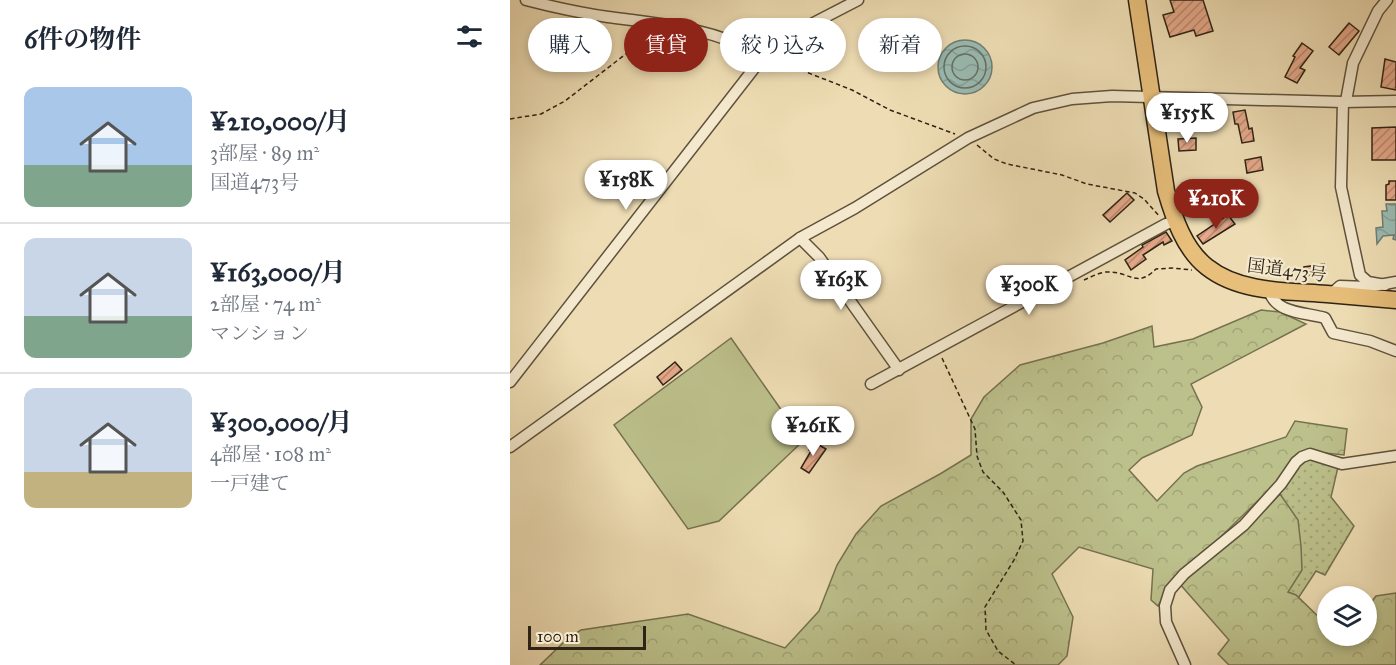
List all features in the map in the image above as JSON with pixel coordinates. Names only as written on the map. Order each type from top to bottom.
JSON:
[{"type":"highway","name":"国道473号","points":[[1137,0],[1171,223],[1192,252],[1207,267],[1239,284],[1269,290],[1396,300]]},
{"type":"street","points":[[526,0],[624,18]]},
{"type":"street","points":[[823,18],[858,0]]},
{"type":"street","points":[[1387,0],[1378,11],[1353,63],[1345,101],[1341,187],[1360,275],[1368,282],[1390,284]]},
{"type":"street","points":[[510,382],[752,72]]},
{"type":"street","points":[[510,447],[800,238],[968,138],[1033,108],[1072,99],[1112,96],[1396,101]]},
{"type":"street","points":[[871,384],[1171,223]]},
{"type":"street","points":[[800,238],[819,257],[899,370]]},
{"type":"street","points":[[1330,295],[1340,286],[1368,287],[1390,284]]},
{"type":"street","points":[[1269,290],[1273,301],[1284,309],[1325,318],[1333,333],[1370,341],[1396,351]]},
{"type":"street","points":[[1185,665],[1166,622],[1165,606],[1170,590],[1184,574],[1244,525],[1281,484],[1296,462],[1310,454],[1342,464],[1396,456]]},
{"type":"path","points":[[510,119],[541,114],[565,101],[624,55]]},
{"type":"path","points":[[805,72],[852,90],[890,110],[943,131],[968,138],[994,159],[1007,164],[1062,175],[1087,184],[1135,193],[1171,223]]},
{"type":"path","points":[[1077,282],[1105,272],[1123,273],[1135,280],[1147,278],[1156,269],[1178,268],[1197,272]]},
{"type":"path","points":[[937,349],[975,429],[977,456],[983,472],[1003,492],[1021,520],[1023,541],[985,607],[986,630],[998,651],[1016,665]]},
{"type":"green space","points":[[1261,310],[1280,312],[1306,324],[1191,384],[1202,407],[1192,435],[1142,458],[1129,470],[1157,501],[1184,473],[1197,466],[1286,437],[1295,421],[1347,429],[1344,455],[1306,451],[1195,562],[1177,574],[1158,606],[1151,600],[1153,569],[1079,547],[1052,574],[1073,617],[1067,656],[1058,665],[540,665],[566,640],[581,630],[688,614],[785,648],[819,611],[837,565],[856,534],[881,506],[971,455],[971,419],[984,397],[1020,365],[1103,343],[1152,326],[1154,347],[1193,339]]},
{"type":"green space","points":[[731,338],[803,441],[719,521],[688,529],[614,425]]},
{"type":"green space","points":[[1310,458],[1338,467],[1331,497],[1354,526],[1325,575],[1316,571],[1299,597],[1286,594],[1298,521],[1278,492],[1296,466]]},
{"type":"green space","points":[[1280,494],[1298,520],[1302,570],[1288,592],[1296,595],[1317,615],[1317,646],[1377,646],[1377,596],[1396,593],[1396,665],[1229,665],[1218,654],[1229,640],[1179,583],[1247,529]]},
{"type":"water","points":[[965,40],[975,42],[984,48],[991,62],[990,77],[984,86],[975,92],[965,94],[955,92],[946,86],[940,77],[942,54],[955,42]]},
{"type":"water","points":[[1386,204],[1396,204],[1396,240],[1393,239],[1394,235],[1383,236],[1377,244],[1376,228],[1383,227],[1382,211],[1387,211]]},
{"type":"building","points":[[1170,0],[1203,0],[1213,31],[1196,36],[1194,30],[1170,37],[1163,15],[1174,12]]},
{"type":"building","points":[[1349,23],[1359,31],[1339,55],[1329,47]]},
{"type":"building","points":[[1302,43],[1313,51],[1300,68],[1305,70],[1297,83],[1285,77],[1295,57],[1293,56]]},
{"type":"building","points":[[1385,59],[1396,62],[1396,90],[1381,87]]},
{"type":"building","points":[[1202,107],[1202,109],[1220,108],[1221,119],[1185,120],[1185,108]]},
{"type":"building","points":[[1245,110],[1254,141],[1242,143],[1233,112]]},
{"type":"building","points":[[1396,127],[1396,160],[1372,160],[1372,128]]},
{"type":"building","points":[[1196,138],[1196,150],[1179,151],[1178,139]]},
{"type":"building","points":[[1261,157],[1263,170],[1247,173],[1245,160]]},
{"type":"building","points":[[1389,181],[1396,181],[1396,200],[1386,200],[1386,185]]},
{"type":"building","points":[[1127,193],[1134,200],[1110,222],[1103,215]]},
{"type":"building","points":[[1228,215],[1235,224],[1203,244],[1197,236]]},
{"type":"building","points":[[1166,232],[1172,241],[1164,245],[1163,242],[1143,255],[1146,259],[1131,270],[1125,260],[1143,247],[1142,245]]},
{"type":"building","points":[[1324,264],[1326,273],[1305,276],[1304,267]]},
{"type":"building","points":[[675,362],[682,370],[663,385],[657,377]]},
{"type":"building","points":[[814,442],[826,449],[809,473],[801,468]]}]
